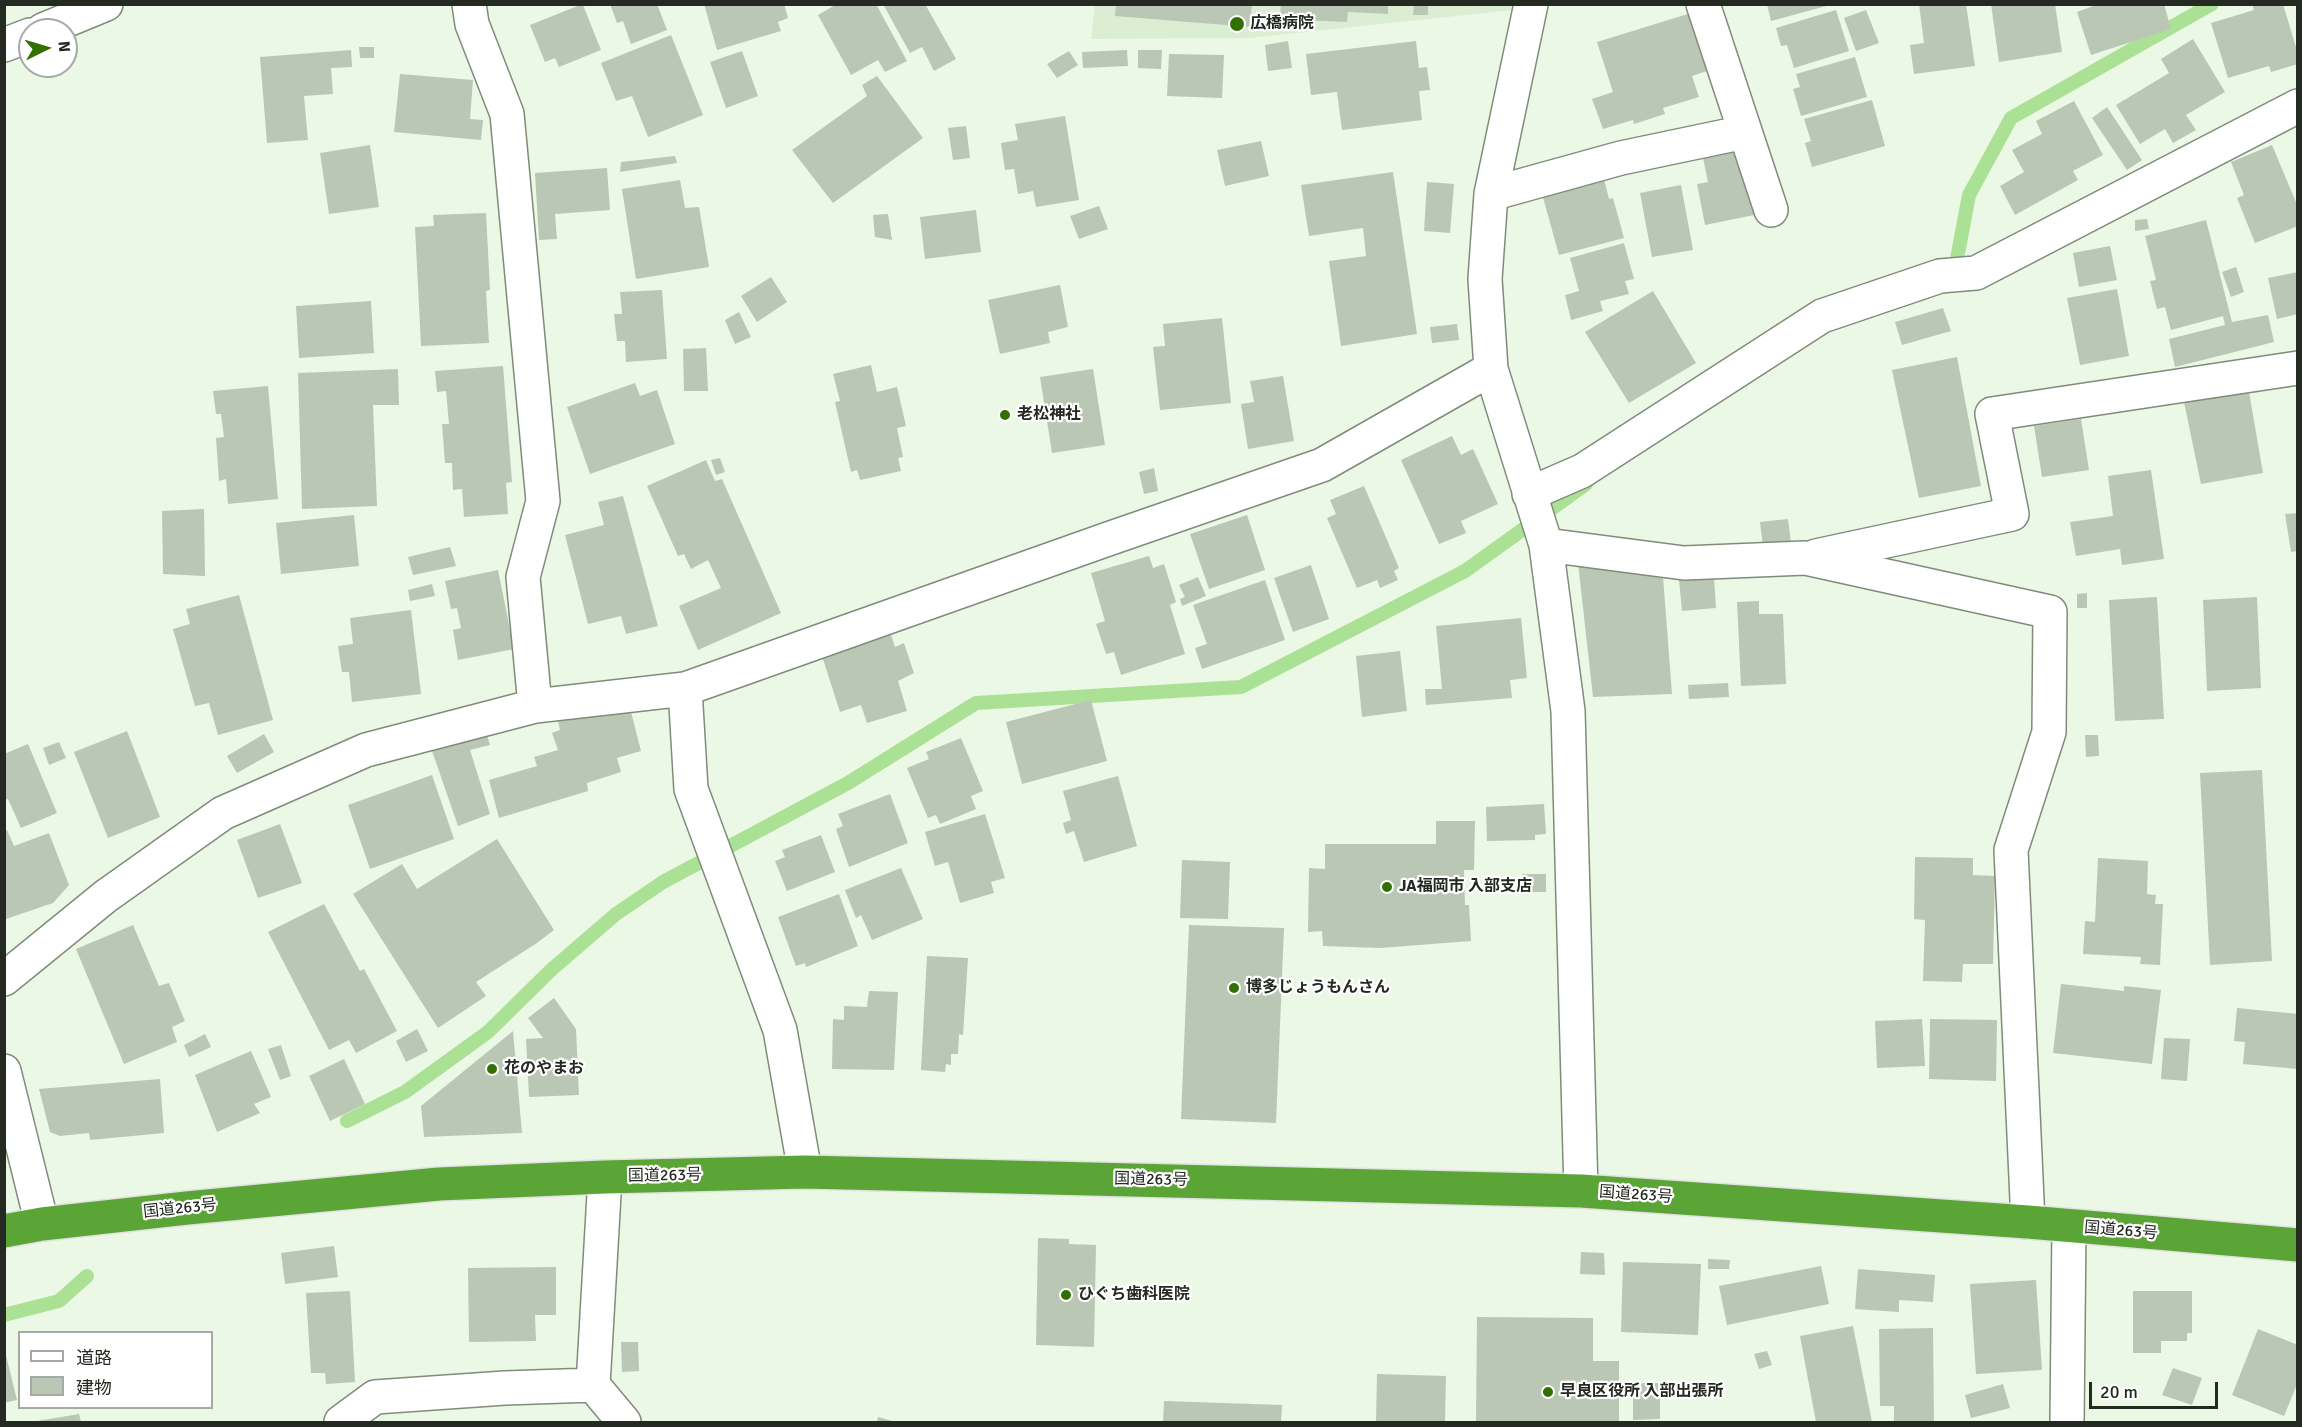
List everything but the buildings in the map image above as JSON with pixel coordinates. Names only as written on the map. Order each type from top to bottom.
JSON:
[{"type":"highway","name":"国道263号","points":[[4,1231],[42,1224],[188,1208],[440,1184],[805,1172],[1581,1191],[2028,1222],[2298,1245]]},
{"type":"street","points":[[72,18],[106,4]]},
{"type":"street","points":[[469,4],[472,24],[507,114],[543,501],[523,577],[535,706]]},
{"type":"street","points":[[1531,4],[1491,194],[1485,279],[1491,369],[1537,518],[1568,711],[1581,1191]]},
{"type":"street","points":[[1703,4],[1771,210]]},
{"type":"street","points":[[1537,518],[1582,471],[1822,316],[1940,276],[1976,273],[2298,106]]},
{"type":"street","points":[[1491,194],[1621,158],[1745,132]]},
{"type":"street","points":[[1537,518],[1684,563],[1805,558],[2012,514],[1992,414],[2298,368]]},
{"type":"street","points":[[4,979],[106,896],[223,813],[366,750],[535,706],[684,689],[1322,465],[1491,369]]},
{"type":"street","points":[[1805,558],[2050,612],[2049,732],[2011,850],[2028,1222]]},
{"type":"street","points":[[684,689],[691,789],[780,1030],[805,1172]]},
{"type":"street","points":[[4,1071],[42,1224]]},
{"type":"street","points":[[605,1177],[593,1385],[624,1422]]},
{"type":"street","points":[[2067,1422],[2069,1226]]},
{"type":"street","points":[[341,1422],[375,1397],[505,1388],[593,1385]]},
{"type":"shaded area","name":"広橋病院","points":[[1095,5],[1514,5],[1513,10],[1249,38],[1091,39]]},
{"type":"waterway","points":[[1954,275],[1969,195],[2011,118],[2212,4]]},
{"type":"waterway","points":[[347,1121],[405,1092],[488,1032],[551,970],[616,914],[663,882],[848,783],[976,703],[1241,687],[1465,571],[1586,484]]},
{"type":"waterway","points":[[4,1315],[59,1301],[87,1276]]},
{"type":"place","name":"広橋病院","points":[[1237,24]]},
{"type":"place","name":"老松神社","points":[[1005,415]]},
{"type":"place","name":"JA福岡市 入部支店","points":[[1387,887]]},
{"type":"place","name":"博多じょうもんさん","points":[[1234,988]]},
{"type":"place","name":"花のやまお","points":[[492,1069]]},
{"type":"place","name":"ひぐち歯科医院","points":[[1066,1295]]},
{"type":"place","name":"早良区役所 入部出張所","points":[[1548,1392]]}]
